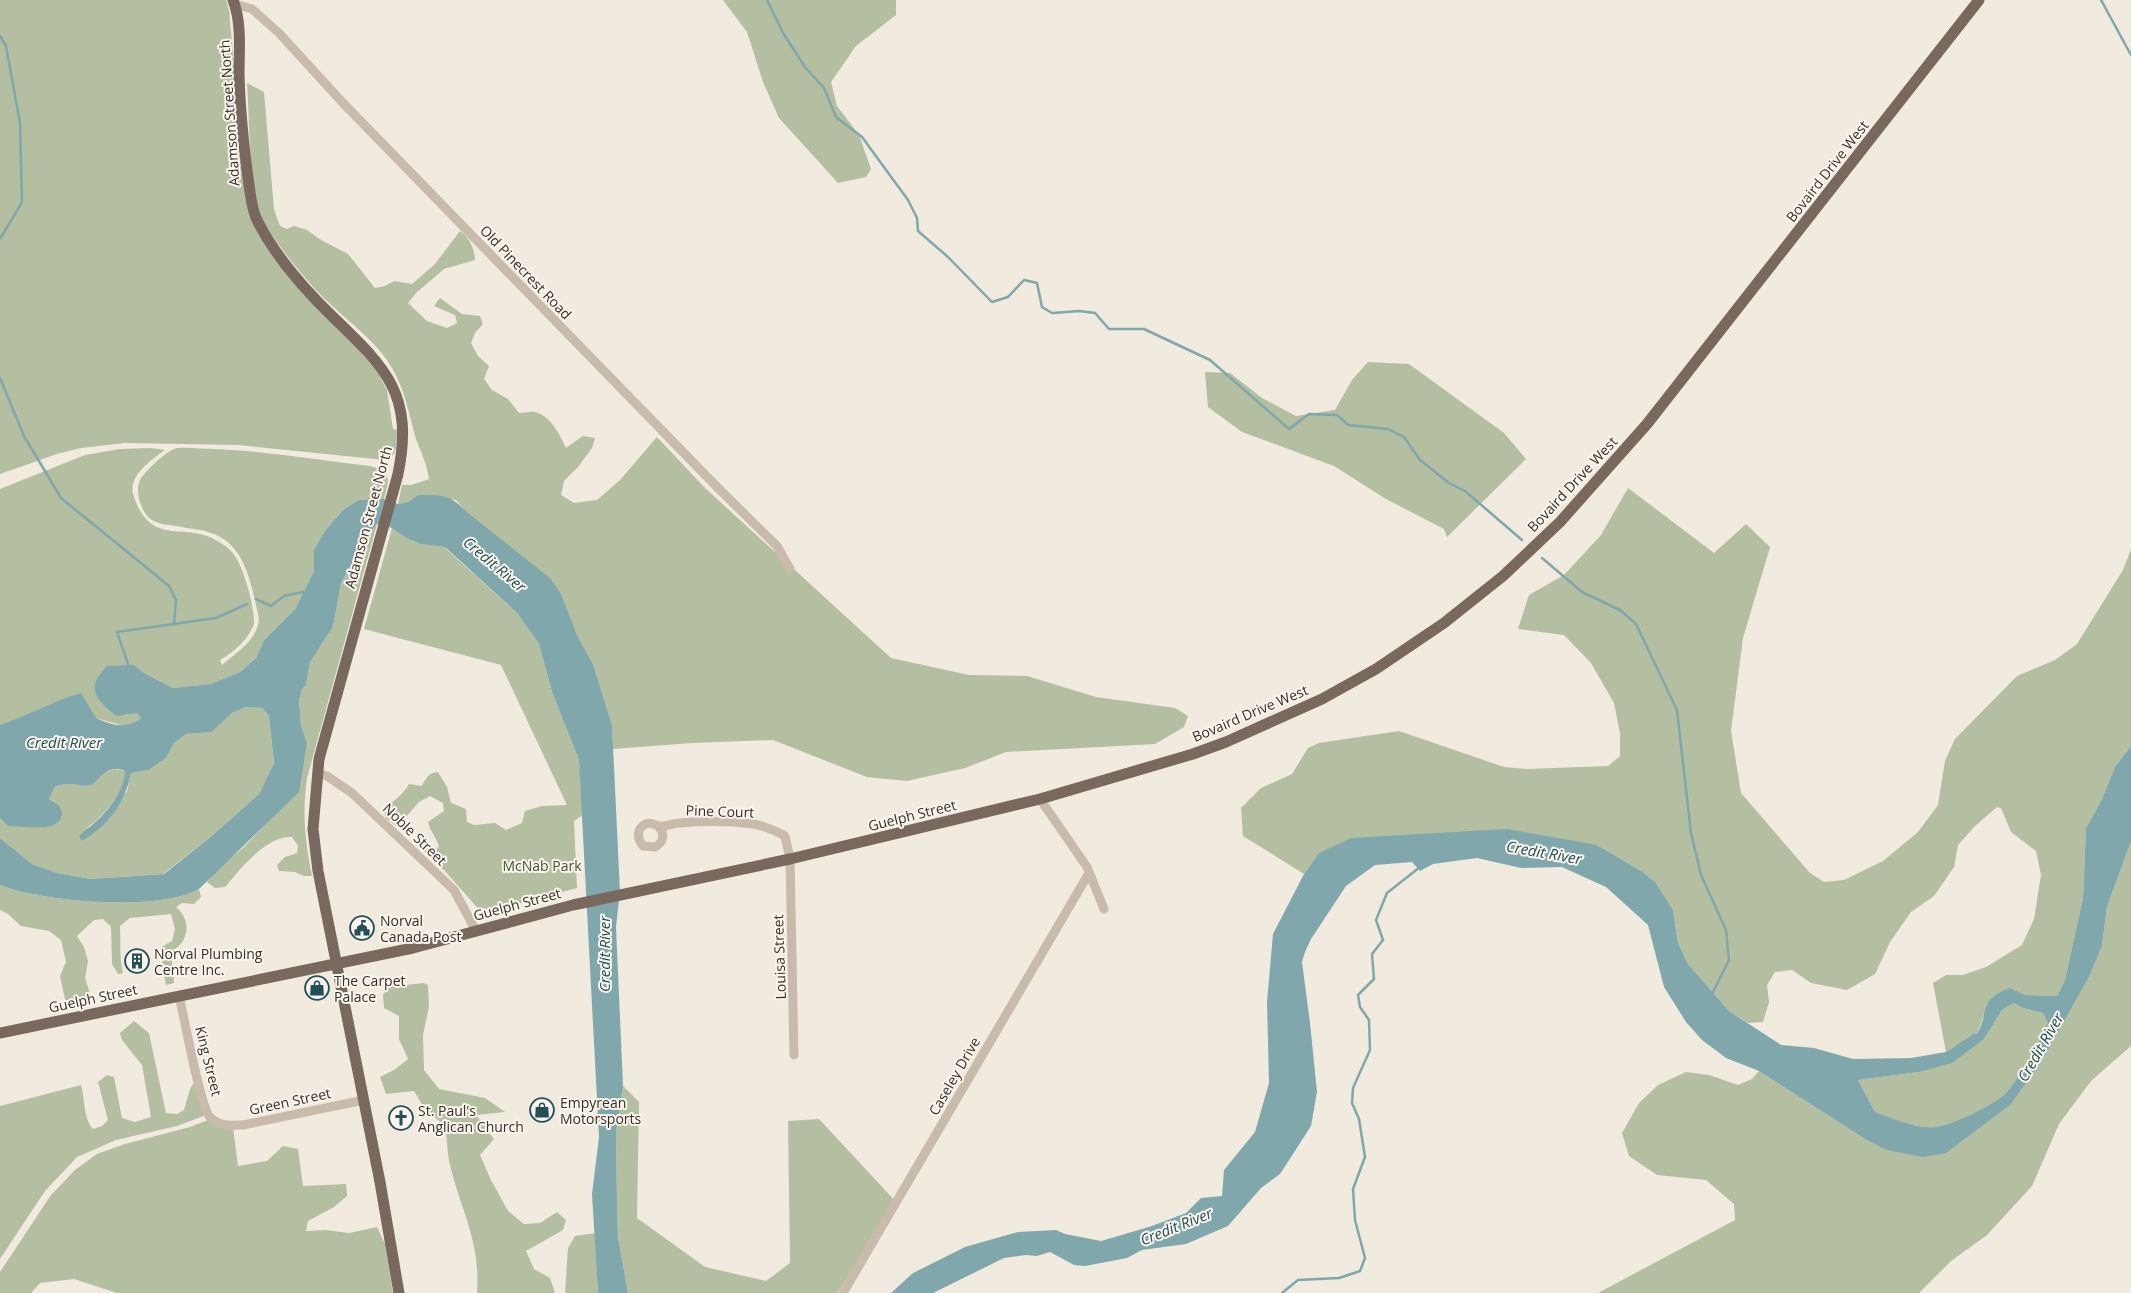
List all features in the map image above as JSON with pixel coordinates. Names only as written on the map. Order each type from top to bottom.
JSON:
[{"type":"main road","name":"Bovaird Drive West","points":[[1040,799],[1156,766],[1226,742],[1322,699],[1376,669],[1424,638],[1503,576],[1560,522],[1647,424],[1979,0]]},
{"type":"main road","name":"Adamson Street North","points":[[233,2],[238,29],[245,158],[252,207],[256,220],[272,245],[308,292],[369,352],[387,374],[399,400],[403,428],[401,460],[347,651],[319,759],[313,829],[315,856],[364,1100],[400,1293]]},
{"type":"main road","name":"Guelph Street","points":[[0,1033],[413,948],[572,905],[790,858],[1040,799]]},
{"type":"street","name":"Old Pinecrest Road","points":[[233,2],[252,9],[279,34],[357,117],[718,488],[777,546],[790,569]]},
{"type":"street","name":"Noble Street","points":[[317,773],[328,776],[352,793],[454,890],[476,930]]},
{"type":"street","points":[[1040,799],[1089,873],[1104,909]]},
{"type":"street","name":"Pine Court","points":[[659,826],[715,821],[753,824],[771,828],[785,836],[790,858]]},
{"type":"street","name":"Louisa Street","points":[[790,858],[794,1055]]},
{"type":"street","name":"Caseley Drive","points":[[843,1293],[1089,873]]},
{"type":"street","name":"King Street","points":[[179,996],[204,1101],[209,1116],[222,1126]]},
{"type":"street","name":"Green Street","points":[[222,1126],[242,1125],[364,1100]]},
{"type":"green space","points":[[0,0],[226,0],[229,10],[240,134],[239,152],[252,221],[378,373],[387,390],[393,429],[397,430],[396,448],[393,456],[385,460],[238,445],[125,443],[81,448],[57,454],[0,474]]},
{"type":"green space","points":[[723,0],[896,0],[896,15],[856,46],[831,82],[837,106],[859,135],[871,169],[866,177],[838,183],[779,118],[763,82],[747,32]]},
{"type":"green space","points":[[247,83],[264,92],[274,209],[280,226],[287,229],[294,226],[307,230],[321,240],[348,254],[375,288],[385,286],[394,281],[412,284],[435,264],[460,231],[469,240],[475,260],[444,269],[417,292],[408,303],[427,321],[447,328],[457,323],[455,315],[434,306],[440,298],[462,314],[480,316],[483,324],[475,333],[471,343],[478,356],[489,366],[484,379],[492,390],[508,399],[519,413],[535,412],[546,417],[561,437],[566,448],[583,436],[595,438],[592,448],[578,467],[564,481],[561,495],[574,503],[597,500],[620,480],[657,437],[705,488],[891,658],[969,675],[1027,676],[1096,697],[1175,708],[1188,716],[1184,727],[1155,744],[1006,752],[965,768],[907,781],[867,777],[773,740],[692,743],[613,749],[612,725],[593,664],[576,633],[456,500],[418,495],[408,502],[398,504],[402,485],[411,485],[429,479],[403,392],[392,368],[379,350],[313,286],[266,226],[260,212],[253,177]]},
{"type":"green space","points":[[1368,362],[1409,364],[1504,433],[1526,459],[1447,537],[1444,529],[1386,499],[1334,466],[1242,432],[1208,407],[1205,372],[1230,373],[1262,398],[1296,416],[1335,410],[1352,380]]},
{"type":"green space","points":[[151,448],[165,450],[141,470],[134,483],[132,490],[141,513],[150,523],[160,528],[207,536],[222,544],[230,550],[241,567],[253,609],[254,624],[240,645],[220,660],[222,665],[246,645],[258,626],[259,618],[245,566],[231,545],[221,537],[202,530],[160,523],[149,518],[141,505],[138,495],[140,480],[146,472],[162,456],[173,449],[191,448],[234,450],[370,466],[383,471],[388,482],[384,499],[359,500],[344,509],[324,532],[314,550],[314,571],[295,609],[264,640],[256,658],[240,672],[211,684],[173,688],[144,673],[134,665],[125,716],[130,713],[137,713],[141,718],[134,723],[124,726],[96,718],[23,718],[0,725],[0,489],[85,455],[120,449]]},
{"type":"green space","points":[[1628,488],[1714,553],[1746,524],[1770,547],[1743,638],[1731,731],[1741,793],[1810,873],[1824,882],[1844,880],[1883,861],[1918,832],[1938,805],[1945,761],[1955,739],[2017,676],[2055,660],[2077,644],[2123,570],[2131,549],[2131,746],[2115,767],[2101,801],[2086,828],[2083,898],[2065,980],[2057,996],[2025,995],[2010,988],[1984,1014],[1977,1034],[1973,1034],[1946,1052],[1933,983],[1946,975],[1963,975],[1986,967],[2022,945],[2034,919],[2041,875],[2036,851],[2011,832],[2001,808],[1997,807],[1975,826],[1958,845],[1954,867],[1934,896],[1911,912],[1890,942],[1875,974],[1847,990],[1811,983],[1792,970],[1775,972],[1767,985],[1769,1002],[1763,1022],[1748,1023],[1729,1011],[1688,964],[1678,943],[1673,910],[1656,883],[1643,872],[1597,845],[1319,853],[1304,874],[1243,836],[1241,808],[1261,788],[1292,774],[1308,748],[1319,743],[1399,731],[1504,767],[1527,769],[1608,766],[1620,756],[1620,733],[1614,703],[1591,663],[1564,635],[1518,629],[1529,595],[1564,575],[1601,535]]},
{"type":"green space","points":[[377,524],[307,778],[305,827],[312,876],[279,871],[277,865],[285,857],[297,853],[298,846],[292,837],[283,838],[273,841],[264,847],[238,871],[225,887],[215,888],[207,882],[218,869],[244,847],[267,823],[304,760],[307,743],[301,725],[299,700],[302,689],[306,685],[310,662],[333,627],[341,583],[369,533]]},
{"type":"green space","name":"McNab Park","points":[[392,528],[414,542],[445,548],[517,613],[539,644],[552,692],[579,760],[583,815],[574,821],[577,888],[482,913],[445,871],[411,839],[418,836],[434,852],[439,846],[428,822],[444,811],[443,803],[430,796],[419,802],[397,827],[386,818],[384,812],[409,784],[422,786],[428,776],[438,772],[447,787],[451,803],[466,809],[467,822],[474,825],[495,823],[506,830],[522,823],[525,811],[542,806],[567,805],[501,665],[364,629]]},
{"type":"green space","points":[[246,707],[262,708],[269,716],[274,763],[259,794],[213,835],[163,874],[91,879],[57,873],[32,864],[0,838],[0,818],[8,826],[56,802],[49,799],[55,787],[65,784],[92,785],[102,773],[115,769],[126,771],[121,788],[112,804],[85,829],[109,819],[127,791],[131,773],[149,770],[166,758],[174,743],[186,734],[212,732],[232,713]]},
{"type":"green space","points":[[2131,841],[2131,1046],[2091,1081],[2059,1124],[2032,1186],[1987,1235],[1951,1261],[1919,1293],[1598,1293],[1735,1220],[1734,1204],[1706,1180],[1657,1175],[1629,1156],[1622,1133],[1639,1103],[1658,1085],[1686,1072],[1709,1075],[1738,1085],[1752,1079],[1759,1071],[1865,1139],[1946,1153],[2046,1054],[2090,975],[2102,946],[2107,907]]},
{"type":"green space","points":[[0,885],[43,896],[101,902],[157,900],[181,896],[199,889],[201,897],[194,904],[182,903],[176,907],[186,922],[186,931],[182,943],[171,953],[174,983],[166,985],[160,948],[172,941],[175,929],[171,914],[130,918],[120,926],[123,973],[118,974],[112,964],[111,927],[103,919],[94,920],[77,936],[84,947],[88,961],[85,978],[93,1003],[67,1008],[60,976],[66,962],[61,940],[49,931],[21,926],[8,914],[0,910]]},
{"type":"green space","points":[[423,983],[428,985],[429,1007],[423,1035],[424,1070],[439,1089],[485,1098],[505,1112],[476,1115],[494,1139],[480,1155],[508,1211],[524,1224],[540,1223],[557,1212],[566,1220],[563,1230],[526,1251],[534,1269],[550,1278],[555,1293],[477,1293],[476,1257],[473,1241],[449,1161],[445,1126],[424,1108],[414,1091],[386,1094],[380,1077],[394,1070],[408,1059],[399,1039],[399,1016],[384,1008],[383,995],[390,984]]},
{"type":"green space","points":[[2014,1003],[2023,1008],[2043,1013],[2048,1023],[2028,1060],[2004,1095],[1971,1115],[1935,1127],[1912,1125],[1875,1112],[1858,1080],[1919,1072],[1967,1050],[1984,1039],[2002,1010]]},
{"type":"green space","points":[[134,1021],[149,1033],[166,1113],[177,1114],[184,1110],[190,1089],[194,1083],[206,1115],[177,1126],[116,1140],[77,1157],[45,1191],[0,1259],[0,1106],[81,1085],[87,1119],[93,1129],[102,1126],[108,1120],[98,1082],[107,1075],[114,1077],[122,1118],[135,1122],[151,1117],[142,1065],[122,1040],[120,1033]]},
{"type":"green space","points":[[623,1086],[639,1102],[637,1218],[705,1267],[766,1281],[790,1263],[788,1121],[819,1119],[898,1204],[837,1293],[628,1293],[618,1237],[617,1203],[616,1132]]},
{"type":"green space","points":[[208,1120],[233,1128],[238,1166],[267,1161],[283,1146],[298,1149],[303,1186],[346,1184],[347,1196],[334,1207],[308,1221],[306,1231],[326,1230],[349,1233],[377,1227],[385,1244],[393,1293],[117,1293],[74,1279],[40,1283],[31,1293],[0,1293],[0,1272],[51,1195],[75,1170],[97,1154]]},
{"type":"green space","points":[[595,1233],[598,1293],[565,1293],[568,1248],[575,1236]]},
{"type":"water","name":"Credit River","points":[[418,495],[440,496],[456,502],[550,578],[561,594],[576,633],[593,664],[612,725],[620,892],[616,927],[623,1086],[616,1132],[617,1203],[618,1237],[628,1293],[598,1293],[592,1194],[599,1137],[579,760],[552,692],[539,644],[517,613],[446,548],[417,543],[392,528],[377,524],[369,533],[341,583],[333,627],[310,662],[306,685],[302,689],[299,700],[301,725],[307,743],[299,792],[199,889],[181,896],[157,900],[101,902],[43,896],[0,885],[0,838],[32,864],[57,873],[91,879],[164,874],[213,835],[259,794],[274,763],[269,716],[262,708],[246,707],[232,713],[212,732],[186,734],[174,743],[166,758],[149,770],[131,773],[125,794],[114,812],[100,828],[82,841],[79,836],[115,800],[122,785],[125,771],[120,769],[111,770],[103,774],[92,785],[65,784],[55,787],[49,799],[59,806],[62,813],[60,820],[56,824],[40,827],[8,826],[0,818],[0,725],[81,693],[96,718],[119,725],[135,722],[141,718],[137,713],[116,716],[103,704],[95,693],[96,681],[107,666],[134,665],[144,673],[173,688],[211,684],[240,672],[256,658],[264,640],[295,609],[314,571],[314,550],[324,532],[344,509],[359,500],[384,499],[398,504],[408,502]]},
{"type":"water","name":"Credit River","points":[[2131,746],[2131,841],[2107,907],[2102,946],[2090,975],[2046,1054],[2011,1104],[1946,1153],[1923,1157],[1887,1150],[1865,1139],[1759,1071],[1726,1058],[1702,1040],[1686,1022],[1664,987],[1648,925],[1606,887],[1562,867],[1521,868],[1477,858],[1433,864],[1420,871],[1412,862],[1375,865],[1346,886],[1311,939],[1302,962],[1317,1092],[1311,1126],[1280,1174],[1261,1188],[1228,1226],[1186,1244],[1142,1250],[1127,1258],[1085,1266],[1074,1265],[1050,1252],[1037,1256],[1026,1255],[1004,1258],[933,1293],[891,1293],[913,1273],[965,1247],[1018,1232],[1056,1230],[1065,1234],[1101,1241],[1152,1226],[1186,1213],[1201,1198],[1222,1196],[1224,1170],[1255,1132],[1269,1083],[1267,1002],[1273,934],[1304,874],[1319,853],[1351,838],[1507,829],[1597,845],[1643,872],[1656,883],[1673,910],[1678,943],[1688,964],[1729,1011],[1781,1045],[1814,1048],[1853,1059],[1911,1058],[1946,1052],[1973,1034],[1977,1034],[1986,1006],[2000,992],[2010,988],[2025,995],[2057,996],[2065,980],[2083,898],[2086,828],[2101,801],[2115,767]],"holes":[[[2014,1003],[2023,1008],[2043,1013],[2048,1023],[2022,1071],[2004,1095],[1981,1110],[1935,1127],[1912,1125],[1875,1112],[1858,1080],[1919,1072],[1952,1063],[1984,1039],[2002,1010]]]},
{"type":"waterway","points":[[767,0],[783,33],[805,67],[824,88],[836,117],[862,137],[908,200],[917,218],[918,231],[948,257],[992,302],[1008,297],[1024,280],[1037,283],[1042,307],[1052,313],[1079,311],[1095,313],[1109,329],[1144,329],[1210,360],[1289,429],[1309,414],[1337,415],[1348,425],[1388,429],[1404,437],[1420,460],[1449,483],[1465,491],[1522,540]]},
{"type":"waterway","points":[[2101,0],[2131,55]]},
{"type":"waterway","points":[[0,36],[6,46],[20,123],[22,202],[0,239]]},
{"type":"waterway","points":[[0,378],[24,436],[61,498],[169,586],[176,600],[174,625]]},
{"type":"waterway","points":[[1542,558],[1582,592],[1620,610],[1636,624],[1677,710],[1691,833],[1701,875],[1726,930],[1729,960],[1713,992]]},
{"type":"waterway","points":[[256,599],[271,606],[284,596],[303,592]]},
{"type":"waterway","points":[[128,664],[117,632],[216,618],[247,604]]},
{"type":"waterway","points":[[1282,1293],[1298,1280],[1339,1278],[1360,1271],[1365,1258],[1355,1220],[1353,1189],[1365,1157],[1359,1119],[1352,1103],[1353,1088],[1370,1050],[1369,1020],[1360,1007],[1358,995],[1374,979],[1372,954],[1383,940],[1376,920],[1387,893],[1420,867]]},
{"type":"place","name":"Norval Canada Post","points":[[362,928]]},
{"type":"place","name":"Norval Plumbing Centre Inc.","points":[[137,961]]},
{"type":"place","name":"The Carpet Palace","points":[[317,988]]},
{"type":"place","name":"Empyrean Motorsports","points":[[542,1110]]},
{"type":"place","name":"St. Paul's Anglican Church","points":[[401,1118]]}]
